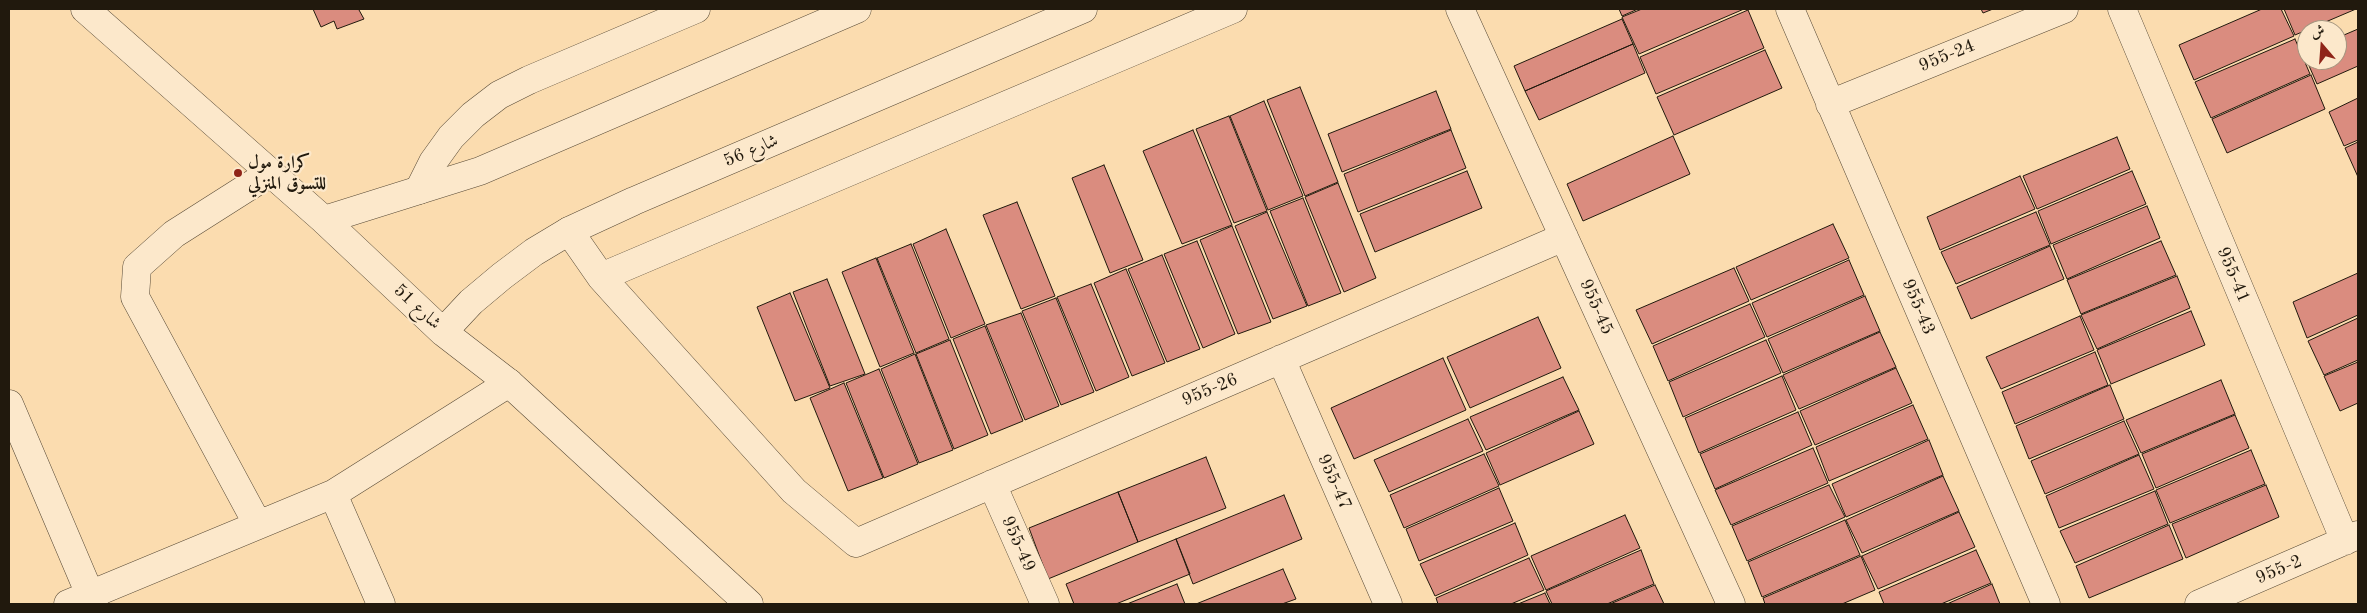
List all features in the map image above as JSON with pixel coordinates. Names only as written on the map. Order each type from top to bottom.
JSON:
[{"type":"street","name":"شارع 51","points":[[85,9],[324,220],[443,332],[509,384],[749,604]]},
{"type":"street","points":[[419,190],[433,162],[451,137],[473,115],[499,95],[529,80],[696,9]]},
{"type":"street","points":[[324,220],[480,171],[857,9]]},
{"type":"street","name":"شارع 56","points":[[443,332],[471,302],[502,276],[534,252],[569,231],[634,201],[1083,9]]},
{"type":"street","points":[[569,231],[601,277],[1233,9]]},
{"type":"street","name":"955-45","points":[[1460,9],[1731,604]]},
{"type":"street","name":"955-43","points":[[1790,9],[2046,604]]},
{"type":"street","name":"955-24","points":[[1830,104],[2064,9]]},
{"type":"street","name":"955-41","points":[[2122,9],[2352,538]]},
{"type":"street","points":[[258,525],[136,297],[137,267],[174,234],[270,173]]},
{"type":"street","name":"955-26","points":[[601,277],[794,491],[856,543],[1564,237]]},
{"type":"street","name":"955-47","points":[[1280,359],[1388,604]]},
{"type":"street","points":[[9,404],[84,601],[332,494],[509,384]]},
{"type":"street","name":"955-49","points":[[992,484],[1045,604]]},
{"type":"street","points":[[332,494],[381,604]]},
{"type":"street","name":"955-2","points":[[2199,604],[2246,595],[2352,538]]},
{"type":"building","points":[[313,9],[361,9],[359,10],[364,19],[337,29],[334,21],[321,27]]},
{"type":"building","points":[[1619,9],[1638,9],[1622,16]]},
{"type":"building","points":[[1642,9],[1744,9],[1639,54],[1622,17]]},
{"type":"building","points":[[1981,9],[1993,9],[1983,13]]},
{"type":"building","points":[[2262,9],[2281,9],[2294,36],[2194,80],[2179,45]]},
{"type":"building","points":[[2284,9],[2356,9],[2330,20],[2297,20],[2297,34],[2295,35]]},
{"type":"building","points":[[1748,10],[1764,48],[1656,94],[1640,57]]},
{"type":"building","points":[[1622,19],[1633,44],[1525,91],[1514,66]]},
{"type":"building","points":[[2358,29],[2358,66],[2317,84],[2311,70],[2347,70],[2347,34]]},
{"type":"building","points":[[2295,39],[2297,44],[2297,70],[2308,70],[2310,74],[2211,118],[2195,82]]},
{"type":"building","points":[[1633,44],[1645,73],[1539,120],[1525,91]]},
{"type":"building","points":[[1765,50],[1782,88],[1674,135],[1657,97]]},
{"type":"building","points":[[2311,75],[2325,109],[2227,153],[2212,119]]},
{"type":"building","points":[[1300,87],[1338,182],[1305,196],[1267,100]]},
{"type":"building","points":[[1436,91],[1451,129],[1342,172],[1328,134]]},
{"type":"building","points":[[2358,98],[2358,140],[2344,146],[2329,112]]},
{"type":"building","points":[[1264,101],[1303,196],[1268,210],[1230,116]]},
{"type":"building","points":[[1229,116],[1267,211],[1234,223],[1196,129]]},
{"type":"building","points":[[1193,130],[1232,225],[1182,244],[1143,151]]},
{"type":"building","points":[[1451,130],[1466,168],[1358,212],[1344,174]]},
{"type":"building","points":[[1673,136],[1690,174],[1583,221],[1567,184]]},
{"type":"building","points":[[2117,137],[2130,169],[2037,209],[2023,176]]},
{"type":"building","points":[[2358,142],[2358,177],[2345,148]]},
{"type":"building","points":[[1104,165],[1143,260],[1110,273],[1072,178]]},
{"type":"building","points":[[1467,171],[1482,208],[1375,252],[1360,214]]},
{"type":"building","points":[[2132,171],[2146,204],[2051,244],[2038,211]]},
{"type":"building","points":[[2020,176],[2035,209],[1940,250],[1927,217]]},
{"type":"building","points":[[1338,183],[1376,278],[1344,292],[1305,197]]},
{"type":"building","points":[[1303,198],[1341,293],[1308,306],[1270,211]]},
{"type":"building","points":[[1017,202],[1055,296],[1021,309],[983,215]]},
{"type":"building","points":[[2147,206],[2160,238],[2067,279],[2053,245]]},
{"type":"building","points":[[1267,212],[1307,306],[1273,319],[1235,226]]},
{"type":"building","points":[[2036,212],[2050,245],[1956,284],[1941,252]]},
{"type":"building","points":[[1833,224],[1849,258],[1751,300],[1736,267]]},
{"type":"building","points":[[1232,226],[1271,322],[1238,334],[1200,240]]},
{"type":"building","points":[[946,229],[985,324],[951,338],[913,244]]},
{"type":"building","points":[[1197,241],[1235,334],[1203,348],[1164,254]]},
{"type":"building","points":[[2161,241],[2176,275],[2081,314],[2067,280]]},
{"type":"building","points":[[911,244],[949,339],[916,353],[877,258]]},
{"type":"building","points":[[2050,246],[2064,279],[1971,319],[1957,287]]},
{"type":"building","points":[[1162,255],[1200,349],[1167,362],[1128,269]]},
{"type":"building","points":[[876,258],[914,353],[880,367],[842,272]]},
{"type":"building","points":[[1849,260],[1864,295],[1767,337],[1752,303]]},
{"type":"building","points":[[1734,268],[1749,301],[1652,344],[1636,310]]},
{"type":"building","points":[[1126,269],[1165,363],[1132,376],[1094,283]]},
{"type":"building","points":[[2358,273],[2358,315],[2307,338],[2293,302]]},
{"type":"building","points":[[2177,276],[2190,308],[2097,349],[2081,315]]},
{"type":"building","points":[[827,279],[865,374],[830,386],[793,292]]},
{"type":"building","points":[[1091,284],[1129,377],[1096,391],[1057,297]]},
{"type":"building","points":[[790,293],[830,388],[795,401],[757,307]]},
{"type":"building","points":[[1865,296],[1880,331],[1783,373],[1768,339]]},
{"type":"building","points":[[1056,298],[1094,392],[1061,405],[1022,311]]},
{"type":"building","points":[[1750,304],[1765,337],[1668,381],[1653,346]]},
{"type":"building","points":[[2191,311],[2205,345],[2111,384],[2097,350]]},
{"type":"building","points":[[1021,313],[1059,406],[1025,420],[986,325]]},
{"type":"building","points":[[2080,316],[2094,350],[2001,389],[1986,357]]},
{"type":"building","points":[[1538,317],[1561,368],[1470,408],[1447,357]]},
{"type":"building","points":[[2358,318],[2358,360],[2324,375],[2308,341]]},
{"type":"building","points":[[985,326],[1023,421],[991,434],[953,339]]},
{"type":"building","points":[[1880,332],[1896,367],[1799,409],[1783,375]]},
{"type":"building","points":[[950,340],[988,435],[954,449],[916,354]]},
{"type":"building","points":[[1766,340],[1781,373],[1683,417],[1669,382]]},
{"type":"building","points":[[2095,352],[2108,385],[2015,424],[2002,392]]},
{"type":"building","points":[[915,354],[953,450],[919,463],[881,369]]},
{"type":"building","points":[[1443,358],[1466,410],[1354,459],[1331,408]]},
{"type":"building","points":[[2358,362],[2358,403],[2340,411],[2324,376]]},
{"type":"building","points":[[1896,368],[1912,403],[1815,445],[1800,411]]},
{"type":"building","points":[[879,369],[918,464],[884,478],[846,383]]},
{"type":"building","points":[[1782,376],[1796,410],[1699,453],[1685,418]]},
{"type":"building","points":[[1563,377],[1579,410],[1486,450],[1470,417]]},
{"type":"building","points":[[2221,380],[2235,414],[2141,453],[2126,420]]},
{"type":"building","points":[[844,383],[883,478],[848,491],[810,398]]},
{"type":"building","points":[[2110,385],[2124,419],[2029,459],[2016,426]]},
{"type":"building","points":[[1913,405],[1928,439],[1829,481],[1816,447]]},
{"type":"building","points":[[1579,411],[1594,444],[1500,485],[1486,453]]},
{"type":"building","points":[[1798,412],[1812,445],[1715,489],[1700,454]]},
{"type":"building","points":[[2235,415],[2249,448],[2156,488],[2142,454]]},
{"type":"building","points":[[1468,419],[1483,451],[1389,492],[1374,460]]},
{"type":"building","points":[[2124,421],[2139,454],[2045,494],[2031,461]]},
{"type":"building","points":[[1929,440],[1943,475],[1846,517],[1832,484]]},
{"type":"building","points":[[1813,448],[1828,483],[1731,525],[1715,490]]},
{"type":"building","points":[[2251,450],[2265,484],[2170,523],[2156,490]]},
{"type":"building","points":[[1484,454],[1499,486],[1404,528],[1390,495]]},
{"type":"building","points":[[2139,455],[2154,489],[2059,528],[2046,496]]},
{"type":"building","points":[[1206,457],[1226,508],[1138,542],[1118,492]]},
{"type":"building","points":[[1943,476],[1959,511],[1862,553],[1846,520]]},
{"type":"building","points":[[1829,485],[1845,517],[1747,561],[1732,526]]},
{"type":"building","points":[[2266,485],[2279,517],[2186,558],[2172,524]]},
{"type":"building","points":[[1499,488],[1513,521],[1419,561],[1406,529]]},
{"type":"building","points":[[2155,491],[2168,524],[2075,563],[2060,531]]},
{"type":"building","points":[[1118,492],[1138,542],[1048,579],[1029,528]]},
{"type":"building","points":[[1284,495],[1302,539],[1193,584],[1176,539]]},
{"type":"building","points":[[1959,512],[1975,547],[1878,589],[1862,556]]},
{"type":"building","points":[[1625,515],[1640,548],[1546,590],[1531,556]]},
{"type":"building","points":[[1845,520],[1860,555],[1762,597],[1748,562]]},
{"type":"building","points":[[1515,523],[1528,555],[1435,596],[1420,564]]},
{"type":"building","points":[[2169,525],[2183,559],[2089,598],[2076,566]]},
{"type":"building","points":[[1176,539],[1190,574],[1116,604],[1074,604],[1066,584]]},
{"type":"building","points":[[1641,550],[1654,584],[1607,604],[1552,604],[1546,591]]},
{"type":"building","points":[[1976,550],[1991,583],[1941,604],[1884,604],[1879,592]]},
{"type":"building","points":[[1861,556],[1875,590],[1842,604],[1765,604],[1763,598]]},
{"type":"building","points":[[1529,558],[1544,590],[1511,604],[1438,604],[1436,598]]},
{"type":"building","points":[[1283,569],[1296,599],[1282,604],[1196,604]]},
{"type":"building","points":[[1177,584],[1185,604],[1127,604]]},
{"type":"building","points":[[1992,584],[2000,604],[1947,604]]},
{"type":"building","points":[[1655,585],[1664,604],[1610,604]]},
{"type":"building","points":[[1545,593],[1550,604],[1518,604]]},
{"type":"place","name":"كرارة مول للتسوق المنزلي","points":[[238,173]]}]
